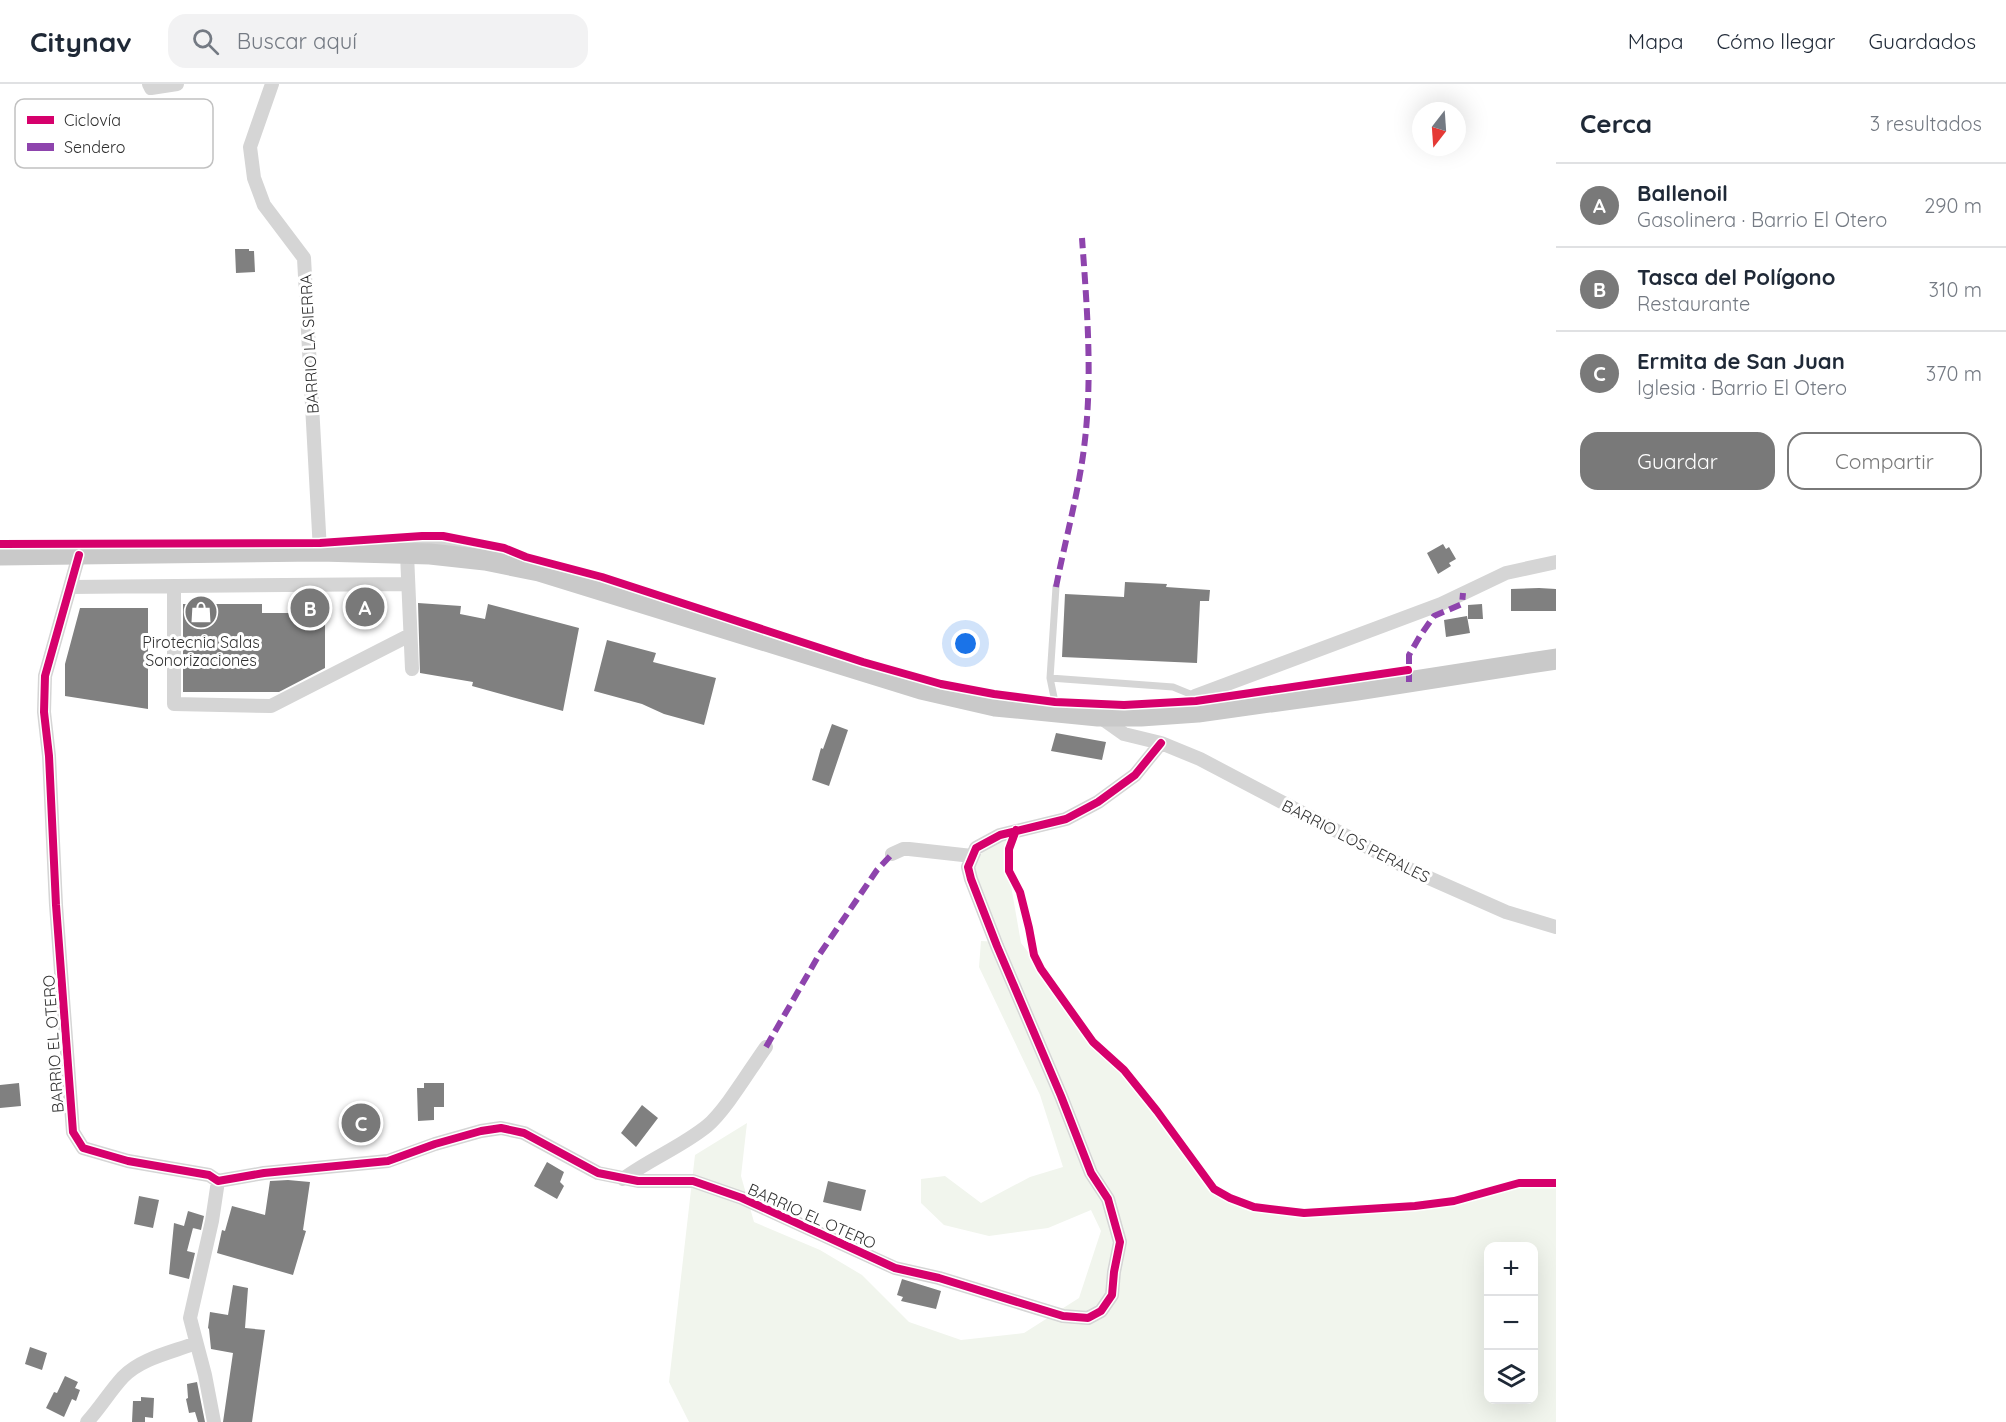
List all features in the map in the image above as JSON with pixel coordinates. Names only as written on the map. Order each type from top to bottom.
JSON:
[{"type":"main road","points":[[0,555],[320,551],[407,554],[503,564]]},
{"type":"main road","name":"BARRIO LOS PERALES","points":[[503,564],[571,580],[921,689],[995,706],[1098,716],[1141,716],[1196,704],[1357,690],[1556,659]]},
{"type":"street","points":[[149,84],[151,88],[177,84]]},
{"type":"street","name":"BARRIO LA SIERRA","points":[[272,84],[250,147],[254,178],[264,205],[304,258],[320,551]]},
{"type":"street","points":[[407,554],[412,669]]},
{"type":"street","name":"BARRIO EL OTERO","points":[[79,555],[54,637],[45,676],[44,712],[49,756],[56,905],[69,1094],[73,1132],[83,1148],[128,1161],[209,1175],[218,1181],[264,1173],[388,1161],[447,1140],[501,1128],[524,1133],[598,1173],[623,1179],[693,1181],[742,1198],[895,1268],[939,1278],[1063,1316],[1088,1318],[1101,1311],[1112,1295],[1120,1242],[1108,1199],[1091,1173],[971,879],[968,867],[972,856]]},
{"type":"street","name":"BARRIO LOS PERALES","points":[[1196,704],[1441,604],[1506,573],[1556,562]]},
{"type":"street","points":[[70,587],[408,584]]},
{"type":"street","points":[[174,587],[174,704],[271,706],[410,635]]},
{"type":"street","name":"BARRIO LOS PERALES","points":[[1098,716],[1124,734],[1161,743],[1200,759],[1411,870],[1506,912],[1556,927]]},
{"type":"street","points":[[892,854],[909,849],[972,856],[976,848],[1000,835],[1066,819],[1098,802],[1135,775],[1161,743]]},
{"type":"street","points":[[623,1179],[641,1166],[686,1141],[711,1122],[766,1047]]},
{"type":"street","points":[[214,1422],[190,1318],[212,1221],[218,1181]]},
{"type":"street","points":[[87,1422],[105,1403],[124,1376],[140,1364],[196,1342]]},
{"type":"lane","points":[[366,552],[396,543],[450,543],[481,549],[503,564]]},
{"type":"lane","points":[[1054,712],[1055,702],[1050,678],[1056,587]]},
{"type":"lane","points":[[1050,678],[1173,687],[1196,704]]},
{"type":"shaded area","points":[[1008,836],[1004,860],[1010,880],[1021,943],[1214,1189],[1254,1207],[1324,1212],[1454,1201],[1519,1183],[1556,1184],[1556,1422],[689,1422],[669,1382],[695,1155],[747,1123],[741,1176],[754,1222],[820,1250],[862,1275],[909,1322],[961,1340],[1024,1333],[1079,1298],[1101,1231],[1091,1210],[1048,1228],[989,1236],[944,1225],[921,1203],[921,1179],[945,1176],[981,1203],[1030,1177],[1063,1167],[1040,1095],[979,967],[981,941],[999,942],[975,876],[977,861],[989,847]]},
{"type":"building","points":[[235,249],[254,251],[255,272],[236,273]]},
{"type":"building","points":[[1443,544],[1446,549],[1449,547],[1456,559],[1449,563],[1451,566],[1438,574],[1427,553]]},
{"type":"building","points":[[1125,582],[1167,584],[1166,587],[1210,590],[1209,601],[1200,601],[1197,663],[1062,657],[1065,594],[1124,597]]},
{"type":"building","points":[[1511,589],[1556,589],[1556,611],[1511,611]]},
{"type":"building","points":[[418,603],[461,606],[460,614],[485,619],[488,604],[579,628],[563,711],[472,686],[473,682],[420,673]]},
{"type":"building","points":[[183,604],[262,604],[262,613],[293,613],[293,604],[325,604],[325,668],[279,692],[183,692]]},
{"type":"building","points":[[1482,604],[1483,619],[1468,619],[1468,605]]},
{"type":"building","points":[[80,608],[148,608],[148,709],[65,696],[65,664]]},
{"type":"building","points":[[1467,616],[1470,633],[1446,637],[1444,620]]},
{"type":"building","points":[[607,640],[656,653],[653,662],[716,678],[704,725],[594,691]]},
{"type":"building","points":[[832,724],[848,730],[829,786],[812,780],[821,748],[823,749]]},
{"type":"building","points":[[1056,733],[1106,742],[1102,760],[1051,751]]},
{"type":"building","points":[[19,1083],[21,1106],[0,1108],[0,1085]]},
{"type":"building","points":[[424,1083],[444,1083],[444,1107],[434,1107],[434,1120],[418,1121],[417,1088],[424,1088]]},
{"type":"building","points":[[642,1105],[658,1118],[636,1147],[621,1133]]},
{"type":"building","points":[[357,1114],[369,1117],[365,1131],[353,1128]]},
{"type":"building","points":[[547,1162],[564,1172],[560,1182],[564,1186],[557,1199],[534,1186]]},
{"type":"building","points":[[270,1181],[310,1182],[303,1230],[306,1231],[293,1275],[217,1253],[222,1230],[225,1231],[232,1206],[265,1215]]},
{"type":"building","points":[[828,1181],[866,1190],[861,1211],[823,1202]]},
{"type":"building","points":[[139,1196],[159,1200],[153,1228],[134,1224]]},
{"type":"building","points":[[188,1211],[204,1216],[201,1230],[193,1228],[187,1251],[195,1253],[189,1279],[169,1274],[174,1223],[184,1226]]},
{"type":"building","points":[[902,1279],[941,1291],[936,1309],[901,1301],[903,1297],[897,1295]]},
{"type":"building","points":[[233,1285],[248,1288],[245,1328],[265,1330],[252,1422],[223,1422],[233,1353],[211,1349],[208,1328],[210,1312],[228,1315]]},
{"type":"building","points":[[30,1347],[47,1353],[42,1370],[25,1364]]},
{"type":"building","points":[[65,1376],[78,1382],[75,1388],[80,1390],[76,1401],[72,1399],[64,1417],[46,1408],[54,1392],[57,1393]]},
{"type":"building","points":[[197,1382],[205,1422],[198,1422],[195,1412],[189,1413],[186,1399],[188,1398],[187,1384]]},
{"type":"building","points":[[141,1397],[154,1398],[153,1418],[145,1417],[145,1422],[132,1422],[133,1401],[141,1401]]},
{"type":"marked path","points":[[1056,587],[1078,483],[1087,422],[1088,343],[1082,238]]},
{"type":"marked path","points":[[1409,682],[1409,655],[1420,636],[1434,616],[1462,604],[1463,593]]},
{"type":"marked path","points":[[766,1047],[819,955],[877,870],[892,854]]},
{"type":"cycle path","points":[[0,544],[320,543],[443,536],[504,548],[526,557],[602,577],[863,662],[941,684],[1055,702],[1124,705],[1196,701],[1408,670]]},
{"type":"cycle path","points":[[79,555],[45,676],[44,712],[49,756],[56,905],[73,1132],[83,1148],[128,1161],[209,1175],[218,1181],[264,1173],[388,1161],[435,1144],[501,1128],[524,1133],[598,1173],[638,1181],[693,1181],[742,1198],[895,1268],[939,1278],[1063,1316],[1088,1318],[1101,1311],[1112,1295],[1120,1242],[1108,1199],[1091,1173],[997,946],[968,867],[976,848],[1000,835],[1066,819],[1098,802],[1135,775],[1161,743]]},
{"type":"cycle path","points":[[1016,830],[1009,849],[1009,871],[1020,892],[1034,955],[1041,969],[1093,1042],[1124,1070],[1214,1189],[1254,1207],[1304,1213],[1415,1206],[1454,1201],[1519,1183],[1556,1183]]},
{"type":"place","name":"Ballenoil","points":[[365,607]]},
{"type":"place","name":"Tasca del Polígono","points":[[310,608]]},
{"type":"place","name":"Pirotecnia Salas Sonorizaciones","points":[[201,612]]},
{"type":"place","name":"Ermita de San Juan","points":[[361,1123]]}]
